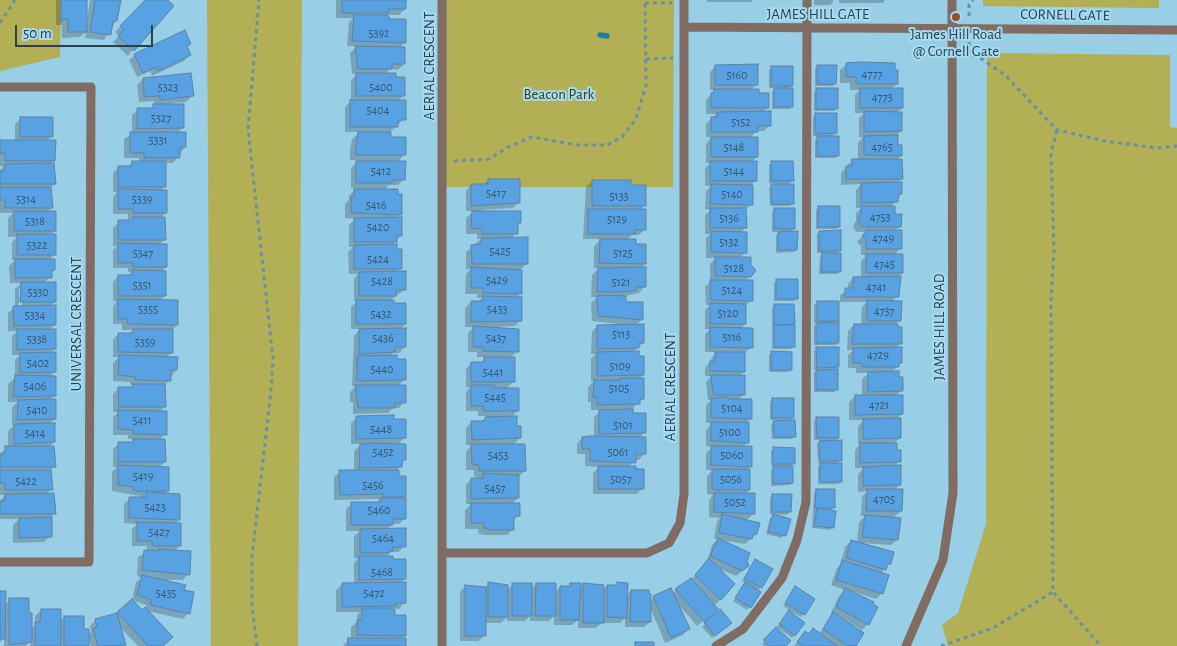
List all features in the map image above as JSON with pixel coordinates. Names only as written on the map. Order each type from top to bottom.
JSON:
[{"type":"street","name":"AERIAL CRESCENT","points":[[442,0],[442,646]]},
{"type":"street","points":[[716,646],[743,629],[782,578],[797,540],[806,502],[808,0]]},
{"type":"street","name":"JAMES HILL ROAD","points":[[906,646],[943,560],[953,493],[952,0]]},
{"type":"street","name":"AERIAL CRESCENT","points":[[443,553],[647,553],[669,543],[680,523],[684,494],[684,1]]},
{"type":"street","name":"JAMES HILL GATE","points":[[684,27],[952,28]]},
{"type":"street","name":"CORNELL GATE","points":[[952,28],[1177,30]]},
{"type":"street","name":"UNIVERSAL CRESCENT","points":[[0,87],[90,87],[90,107],[89,562],[0,562]]},
{"type":"path","points":[[0,23],[14,0]]},
{"type":"path","points":[[257,646],[252,606],[252,557],[273,359],[248,129],[259,0]]},
{"type":"path","points":[[969,5],[973,0]]},
{"type":"path","points":[[442,162],[489,160],[508,147],[532,137],[577,145],[607,145],[622,137],[636,119],[646,85],[645,2],[684,1]]},
{"type":"path","points":[[970,54],[979,57],[1006,76],[1057,130],[1105,141],[1158,148],[1177,146]]},
{"type":"path","points":[[646,59],[683,58]]},
{"type":"path","points":[[1057,130],[1051,153],[1054,251],[1051,300],[1053,592],[1101,646]]},
{"type":"path","points":[[941,646],[993,628],[1053,592]]},
{"type":"green space","points":[[0,0],[61,0],[60,57],[0,71]]},
{"type":"green space","points":[[207,0],[302,0],[298,646],[211,646]]},
{"type":"green space","name":"Beacon Park","points":[[444,0],[674,0],[673,187],[444,187]]},
{"type":"green space","points":[[983,0],[1159,0],[1159,8],[983,6]]},
{"type":"green space","points":[[987,53],[1170,55],[1170,127],[1177,128],[1177,646],[948,646],[942,625],[958,613],[986,524]]},
{"type":"building","points":[[61,0],[87,0],[87,32],[68,32],[68,19],[61,20]]},
{"type":"building","points":[[95,0],[121,0],[117,21],[113,21],[111,35],[90,32]]},
{"type":"building","points":[[145,0],[168,0],[174,6],[134,51],[118,36],[124,29],[120,26]]},
{"type":"building","points":[[342,0],[406,0],[406,9],[389,9],[389,13],[342,13]]},
{"type":"building","points":[[354,15],[385,15],[389,16],[389,19],[406,19],[406,43],[352,41]]},
{"type":"building","points":[[185,30],[191,44],[187,46],[191,55],[158,71],[156,67],[143,73],[134,54]]},
{"type":"building","points":[[355,46],[405,47],[405,64],[392,64],[392,69],[358,69]]},
{"type":"building","points":[[846,63],[895,63],[895,70],[898,70],[898,84],[856,84],[856,77],[846,77]]},
{"type":"building","points":[[758,64],[758,85],[715,85],[715,65]]},
{"type":"building","points":[[817,65],[837,65],[836,84],[817,84]]},
{"type":"building","points":[[771,66],[793,66],[793,86],[771,86]]},
{"type":"building","points":[[191,73],[194,96],[160,100],[160,96],[144,97],[143,78]]},
{"type":"building","points":[[356,73],[396,73],[396,77],[405,77],[405,96],[356,96]]},
{"type":"building","points":[[774,88],[793,88],[793,107],[774,107]]},
{"type":"building","points":[[816,88],[838,88],[838,109],[816,109]]},
{"type":"building","points":[[860,88],[903,88],[903,108],[860,108]]},
{"type":"building","points":[[714,89],[759,89],[759,93],[769,93],[769,108],[711,108],[711,93],[714,93]]},
{"type":"building","points":[[350,100],[406,100],[406,120],[398,120],[398,127],[350,127]]},
{"type":"building","points":[[153,104],[184,104],[184,128],[137,129],[137,108],[153,108]]},
{"type":"building","points":[[771,111],[771,126],[758,126],[758,132],[711,132],[711,117],[717,117],[717,112]]},
{"type":"building","points":[[864,111],[902,112],[902,131],[864,132]]},
{"type":"building","points":[[815,113],[837,113],[837,133],[815,134]]},
{"type":"building","points":[[20,117],[53,117],[53,137],[20,137]]},
{"type":"building","points":[[130,132],[186,132],[186,147],[180,147],[180,158],[144,158],[144,153],[130,153]]},
{"type":"building","points":[[358,132],[391,132],[391,137],[406,137],[406,155],[355,155]]},
{"type":"building","points":[[898,135],[898,145],[902,145],[902,156],[864,155],[864,136]]},
{"type":"building","points":[[817,136],[839,136],[839,156],[817,156]]},
{"type":"building","points":[[711,137],[758,137],[758,157],[711,157]]},
{"type":"building","points":[[0,140],[56,140],[55,161],[5,161],[5,153],[0,153]]},
{"type":"building","points":[[852,159],[902,159],[903,179],[846,179],[846,166],[852,166]]},
{"type":"building","points":[[132,161],[166,161],[166,187],[118,187],[118,166],[132,166]]},
{"type":"building","points":[[356,161],[406,161],[405,180],[393,180],[393,183],[356,183]]},
{"type":"building","points":[[710,161],[757,161],[757,181],[710,181]]},
{"type":"building","points":[[771,161],[793,161],[794,181],[771,181]]},
{"type":"building","points":[[54,163],[56,184],[0,184],[0,171],[5,171],[5,164]]},
{"type":"building","points":[[488,179],[520,179],[520,203],[471,206],[471,184],[488,184]]},
{"type":"building","points":[[592,180],[631,180],[631,185],[646,185],[646,206],[592,206]]},
{"type":"building","points":[[902,182],[902,194],[899,194],[898,202],[861,203],[861,183]]},
{"type":"building","points":[[711,184],[753,185],[753,205],[710,204]]},
{"type":"building","points":[[771,184],[794,184],[794,204],[772,204]]},
{"type":"building","points":[[0,187],[51,187],[53,208],[5,208],[5,200],[0,200]]},
{"type":"building","points":[[118,189],[167,190],[167,213],[133,213],[133,209],[118,209]]},
{"type":"building","points":[[354,189],[398,189],[398,194],[402,194],[402,215],[351,213],[351,197],[354,197]]},
{"type":"building","points":[[818,206],[840,206],[840,227],[818,227]]},
{"type":"building","points":[[861,206],[895,206],[895,214],[902,214],[901,227],[862,227],[858,219],[861,214]]},
{"type":"building","points":[[710,208],[746,208],[747,228],[710,228]]},
{"type":"building","points":[[774,208],[795,208],[795,229],[774,229]]},
{"type":"building","points":[[588,209],[646,209],[646,230],[635,230],[635,234],[588,234]]},
{"type":"building","points":[[14,211],[56,211],[56,231],[14,231]]},
{"type":"building","points":[[472,211],[521,211],[521,223],[518,223],[518,234],[482,234],[482,229],[471,228]]},
{"type":"building","points":[[133,217],[165,217],[166,240],[118,240],[118,220],[133,220]]},
{"type":"building","points":[[402,217],[402,236],[397,236],[397,242],[354,242],[354,218]]},
{"type":"building","points":[[841,230],[841,251],[819,251],[819,231]]},
{"type":"building","points":[[867,230],[902,230],[902,249],[866,249],[866,240],[862,236]]},
{"type":"building","points":[[711,231],[747,232],[747,253],[711,252]]},
{"type":"building","points":[[798,231],[797,250],[778,250],[778,232]]},
{"type":"building","points":[[17,234],[56,234],[56,255],[17,255]]},
{"type":"building","points":[[528,237],[528,264],[472,264],[471,245],[481,244],[481,238]]},
{"type":"building","points":[[600,239],[636,239],[636,244],[646,244],[646,264],[599,263]]},
{"type":"building","points":[[118,243],[167,244],[167,267],[133,267],[133,263],[118,263]]},
{"type":"building","points":[[397,244],[397,249],[402,249],[402,269],[354,269],[354,245]]},
{"type":"building","points":[[822,253],[841,253],[841,272],[821,272]]},
{"type":"building","points":[[866,254],[903,254],[903,273],[866,273]]},
{"type":"building","points":[[715,257],[751,257],[751,265],[756,270],[751,277],[715,276]]},
{"type":"building","points":[[15,259],[55,259],[55,270],[52,270],[52,278],[15,278]]},
{"type":"building","points":[[471,267],[522,270],[522,294],[483,293],[483,288],[471,288]]},
{"type":"building","points":[[646,267],[646,287],[636,287],[636,290],[628,292],[597,292],[598,268]]},
{"type":"building","points":[[132,270],[166,271],[166,296],[118,296],[118,275],[132,275]]},
{"type":"building","points":[[406,271],[406,290],[396,290],[396,296],[359,296],[359,272]]},
{"type":"building","points":[[901,276],[899,297],[845,297],[845,288],[853,288],[853,277]]},
{"type":"building","points":[[776,279],[798,279],[798,299],[776,299]]},
{"type":"building","points":[[710,280],[753,280],[753,301],[711,300]]},
{"type":"building","points":[[21,282],[56,282],[56,302],[20,302]]},
{"type":"building","points":[[483,296],[522,297],[522,321],[471,322],[471,301],[483,301]]},
{"type":"building","points":[[597,296],[626,296],[626,302],[643,302],[643,320],[598,316]]},
{"type":"building","points":[[118,299],[178,300],[178,325],[127,324],[127,319],[118,319]]},
{"type":"building","points":[[356,300],[394,300],[394,303],[406,303],[406,324],[356,324]]},
{"type":"building","points":[[867,300],[902,301],[901,321],[867,321]]},
{"type":"building","points":[[817,301],[839,301],[839,321],[817,321]]},
{"type":"building","points":[[710,303],[746,304],[746,324],[710,324]]},
{"type":"building","points":[[774,304],[794,304],[795,324],[774,325]]},
{"type":"building","points":[[56,305],[56,325],[14,326],[13,306]]},
{"type":"building","points":[[839,322],[839,343],[816,343],[816,323]]},
{"type":"building","points":[[644,324],[644,343],[639,343],[639,348],[597,349],[597,325]]},
{"type":"building","points":[[854,324],[898,324],[898,327],[902,327],[902,344],[852,344]]},
{"type":"building","points":[[774,325],[795,325],[795,347],[774,347]]},
{"type":"building","points":[[473,326],[519,329],[519,352],[483,351],[483,347],[473,347]]},
{"type":"building","points":[[710,327],[753,328],[753,348],[710,347]]},
{"type":"building","points":[[406,328],[406,347],[395,347],[395,352],[359,354],[359,329]]},
{"type":"building","points":[[17,329],[56,329],[56,349],[17,350]]},
{"type":"building","points":[[133,329],[173,329],[173,353],[118,352],[118,333],[133,333]]},
{"type":"building","points":[[816,347],[839,347],[839,367],[817,368]]},
{"type":"building","points":[[902,347],[902,363],[899,363],[899,367],[862,367],[862,363],[853,363],[853,348]]},
{"type":"building","points":[[639,351],[639,356],[644,356],[644,375],[597,376],[597,352]]},
{"type":"building","points":[[771,351],[792,352],[792,370],[771,370]]},
{"type":"building","points":[[56,352],[56,372],[20,373],[20,353]]},
{"type":"building","points":[[715,352],[745,352],[745,372],[710,371],[710,361],[715,361]]},
{"type":"building","points":[[119,355],[178,357],[177,370],[171,370],[171,381],[135,380],[135,377],[118,375]]},
{"type":"building","points":[[397,355],[397,359],[406,359],[406,380],[357,381],[357,356]]},
{"type":"building","points":[[484,357],[515,357],[515,382],[471,382],[471,362],[484,362]]},
{"type":"building","points":[[838,369],[838,390],[816,390],[816,370]]},
{"type":"building","points":[[899,371],[899,377],[903,377],[903,391],[868,392],[868,372]]},
{"type":"building","points":[[15,375],[56,376],[56,396],[13,397]]},
{"type":"building","points":[[711,375],[745,375],[745,395],[713,395]]},
{"type":"building","points":[[620,378],[644,378],[644,399],[640,399],[640,404],[597,405],[597,397],[593,397],[594,380],[620,380]]},
{"type":"building","points":[[133,384],[165,384],[166,407],[119,407],[118,387],[133,387]]},
{"type":"building","points":[[355,385],[406,385],[406,403],[395,403],[395,408],[358,408]]},
{"type":"building","points":[[471,385],[494,385],[494,388],[519,388],[519,411],[483,411],[483,406],[471,406]]},
{"type":"building","points":[[855,395],[903,395],[903,414],[855,415]]},
{"type":"building","points":[[728,397],[728,399],[752,399],[752,419],[711,418],[711,398]]},
{"type":"building","points":[[772,398],[794,398],[794,418],[772,418]]},
{"type":"building","points":[[56,399],[56,419],[17,420],[18,400]]},
{"type":"building","points":[[633,409],[633,413],[646,413],[646,433],[599,434],[599,410]]},
{"type":"building","points":[[118,410],[167,411],[167,435],[133,434],[134,430],[118,429]]},
{"type":"building","points":[[394,415],[394,419],[406,419],[406,438],[356,439],[356,416]]},
{"type":"building","points":[[517,416],[517,426],[521,426],[521,438],[472,440],[471,421],[485,421],[485,417]]},
{"type":"building","points":[[816,417],[839,417],[839,438],[817,438]]},
{"type":"building","points":[[901,418],[901,438],[863,439],[863,419]]},
{"type":"building","points":[[795,420],[796,437],[774,437],[773,421]]},
{"type":"building","points":[[711,422],[749,422],[749,443],[711,441]]},
{"type":"building","points":[[55,423],[55,442],[14,444],[14,424]]},
{"type":"building","points":[[582,437],[646,437],[646,454],[636,454],[636,463],[590,461],[590,449],[582,449]]},
{"type":"building","points":[[133,439],[165,439],[166,462],[118,462],[118,442],[133,442]]},
{"type":"building","points":[[842,440],[842,461],[820,461],[819,441]]},
{"type":"building","points":[[860,443],[897,443],[897,450],[901,450],[901,462],[860,463]]},
{"type":"building","points":[[360,444],[406,444],[406,460],[403,460],[402,467],[359,468]]},
{"type":"building","points":[[471,444],[525,444],[526,471],[479,471],[479,465],[472,464]]},
{"type":"building","points":[[5,446],[54,446],[56,467],[0,467],[0,454],[5,454]]},
{"type":"building","points":[[711,446],[752,446],[752,467],[711,465]]},
{"type":"building","points":[[773,447],[795,448],[795,464],[773,464]]},
{"type":"building","points":[[820,463],[842,463],[842,482],[820,482]]},
{"type":"building","points":[[118,465],[169,467],[169,491],[138,491],[133,490],[133,487],[118,485]]},
{"type":"building","points":[[901,465],[901,485],[863,486],[863,467]]},
{"type":"building","points":[[598,466],[636,466],[636,469],[644,469],[644,489],[598,489]]},
{"type":"building","points":[[773,466],[793,466],[793,483],[773,484]]},
{"type":"building","points":[[712,469],[750,469],[750,490],[715,490],[712,488]]},
{"type":"building","points":[[0,470],[51,470],[53,490],[5,490],[5,483],[0,483]]},
{"type":"building","points":[[339,470],[399,470],[399,476],[406,476],[406,497],[383,497],[383,494],[340,495]]},
{"type":"building","points":[[483,473],[519,475],[519,498],[471,499],[471,478],[483,478]]},
{"type":"building","points":[[816,489],[835,489],[835,508],[815,508]]},
{"type":"building","points":[[867,489],[903,489],[902,511],[866,511]]},
{"type":"building","points":[[146,492],[180,494],[180,520],[129,518],[129,497],[146,497]]},
{"type":"building","points":[[54,493],[56,514],[0,514],[0,501],[5,501],[5,494]]},
{"type":"building","points":[[714,493],[755,493],[755,514],[714,512]]},
{"type":"building","points":[[772,494],[792,494],[791,512],[772,512]]},
{"type":"building","points":[[381,498],[406,498],[406,519],[393,519],[393,525],[351,525],[351,502],[381,502]]},
{"type":"building","points":[[471,503],[520,503],[520,516],[514,516],[514,530],[490,530],[484,528],[483,523],[471,523]]},
{"type":"building","points":[[817,508],[836,511],[834,528],[814,526]]},
{"type":"building","points":[[722,514],[760,523],[757,534],[753,535],[752,539],[719,533]]},
{"type":"building","points":[[773,514],[791,519],[786,536],[768,532]]},
{"type":"building","points":[[865,515],[901,518],[898,540],[862,537]]},
{"type":"building","points":[[52,517],[52,537],[19,538],[19,518]]},
{"type":"building","points":[[137,522],[181,523],[181,546],[156,546],[152,545],[152,541],[137,541]]},
{"type":"building","points":[[406,528],[406,547],[393,547],[393,551],[386,553],[360,553],[360,529]]},
{"type":"building","points":[[718,538],[750,553],[747,561],[749,566],[742,571],[710,556]]},
{"type":"building","points":[[851,540],[894,552],[891,564],[888,564],[886,570],[846,558]]},
{"type":"building","points":[[159,549],[191,551],[190,575],[142,570],[144,550],[159,551]]},
{"type":"building","points":[[359,556],[393,556],[393,559],[406,559],[406,579],[359,580]]},
{"type":"building","points":[[709,558],[735,584],[721,600],[695,575]]},
{"type":"building","points":[[755,559],[773,569],[762,588],[744,579]]},
{"type":"building","points":[[842,560],[889,575],[883,594],[836,580]]},
{"type":"building","points":[[142,575],[186,585],[184,590],[194,592],[190,614],[154,606],[150,604],[151,600],[137,595]]},
{"type":"building","points":[[691,578],[718,609],[704,622],[675,589]]},
{"type":"building","points":[[406,582],[406,603],[396,603],[396,606],[342,607],[342,583]]},
{"type":"building","points":[[488,582],[508,585],[508,617],[488,617]]},
{"type":"building","points":[[617,582],[628,583],[627,618],[607,617],[607,585],[617,585]]},
{"type":"building","points":[[745,582],[761,592],[751,608],[735,598]]},
{"type":"building","points":[[512,583],[532,583],[532,616],[512,616]]},
{"type":"building","points":[[536,583],[556,583],[556,616],[535,616]]},
{"type":"building","points":[[570,583],[581,583],[579,620],[560,620],[560,586],[570,586]]},
{"type":"building","points":[[583,583],[604,585],[604,623],[583,623]]},
{"type":"building","points":[[465,585],[486,587],[486,636],[465,636]]},
{"type":"building","points":[[795,586],[815,599],[805,615],[785,603]]},
{"type":"building","points":[[671,588],[690,629],[671,638],[653,596]]},
{"type":"building","points":[[845,588],[874,602],[873,604],[878,607],[869,625],[836,607]]},
{"type":"building","points":[[631,590],[649,590],[649,594],[651,594],[651,622],[630,622]]},
{"type":"building","points":[[0,591],[6,591],[5,639],[0,639]]},
{"type":"building","points":[[9,598],[29,598],[29,613],[32,613],[32,642],[9,645]]},
{"type":"building","points":[[132,599],[142,610],[145,607],[173,637],[163,646],[148,646],[117,612]]},
{"type":"building","points":[[362,608],[390,608],[395,610],[395,615],[406,615],[406,636],[357,635],[357,620],[362,620]]},
{"type":"building","points":[[41,609],[61,609],[61,646],[35,646],[35,622],[40,622]]},
{"type":"building","points":[[720,609],[732,623],[715,636],[704,623]]},
{"type":"building","points":[[789,610],[805,623],[795,636],[779,624]]},
{"type":"building","points":[[833,612],[864,633],[856,646],[846,645],[823,629]]},
{"type":"building","points":[[117,613],[126,645],[98,646],[93,629],[97,627],[95,619]]},
{"type":"building","points":[[64,616],[84,616],[84,629],[89,629],[89,646],[64,646]]},
{"type":"building","points":[[776,627],[791,641],[786,646],[769,646],[763,640]]},
{"type":"building","points":[[813,628],[837,646],[803,646],[797,642],[805,631],[809,634]]},
{"type":"building","points":[[348,638],[406,638],[406,646],[348,646]]},
{"type":"building","points":[[635,642],[654,642],[654,646],[635,646]]},
{"type":"waterway","points":[[600,35],[607,36]]},
{"type":"place","name":"James Hill Road @ Cornell Gate","points":[[956,17]]}]
